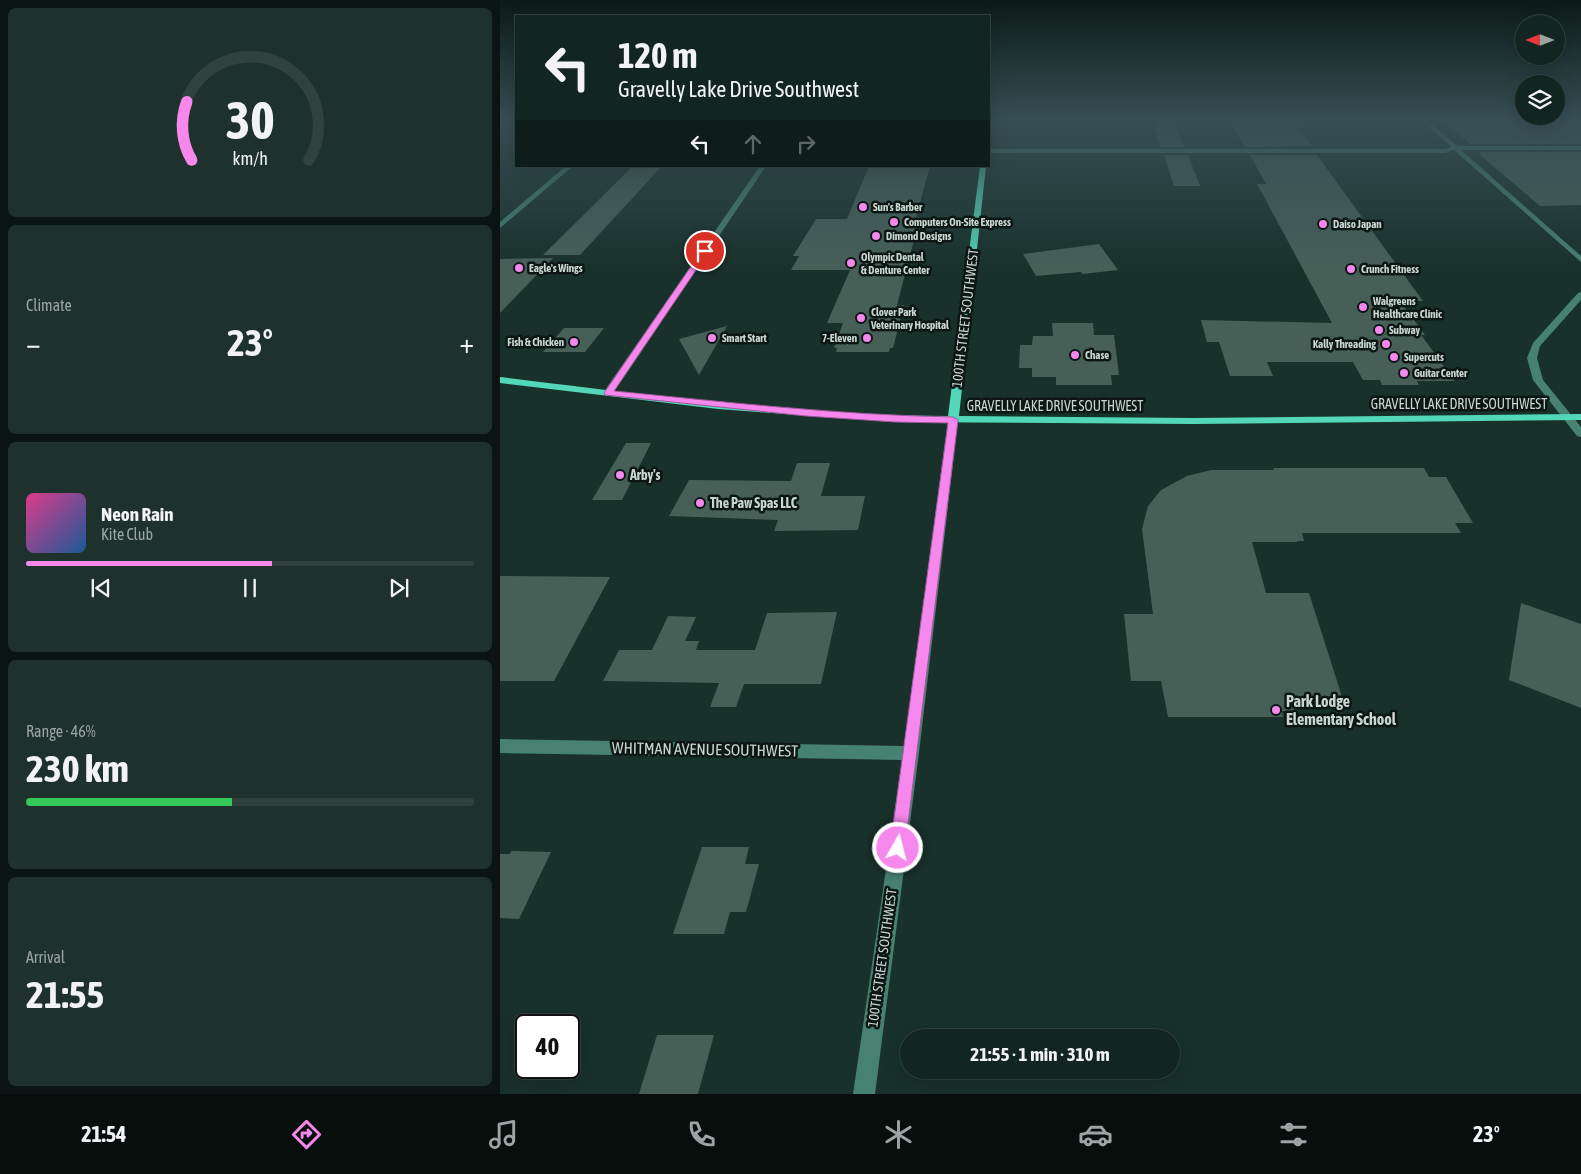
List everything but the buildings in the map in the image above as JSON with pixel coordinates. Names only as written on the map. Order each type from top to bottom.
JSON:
[{"type":"main road","name":"100TH STREET SOUTHWEST","points":[[953,420],[983,169]]},
{"type":"main road","name":"GRAVELLY LAKE DRIVE SOUTHWEST","points":[[500,380],[806,413],[895,419],[1193,421],[1581,417]]},
{"type":"street","points":[[500,226],[566,169]]},
{"type":"street","points":[[608,393],[761,169]]},
{"type":"street","points":[[1479,169],[1581,260]]},
{"type":"street","points":[[1581,295],[1536,345],[1532,358],[1538,380],[1581,434]]},
{"type":"street","name":"100TH STREET SOUTHWEST","points":[[864,1094],[911,753],[953,420]]},
{"type":"street","name":"WHITMAN AVENUE SOUTHWEST","points":[[500,746],[911,753]]},
{"type":"place","name":"Sun's Barber","points":[[863,207]]},
{"type":"place","name":"Computers On-Site Express","points":[[894,222]]},
{"type":"place","name":"Daiso Japan","points":[[1323,224]]},
{"type":"place","name":"Dimond Designs","points":[[876,236]]},
{"type":"place","name":"Olympic Dental & Denture Center","points":[[851,263]]},
{"type":"place","name":"Eagle's Wings","points":[[519,268]]},
{"type":"place","name":"Crunch Fitness","points":[[1351,269]]},
{"type":"place","name":"Walgreens Healthcare Clinic","points":[[1363,307]]},
{"type":"place","name":"Clover Park Veterinary Hospital","points":[[861,318]]},
{"type":"place","name":"Subway","points":[[1379,330]]},
{"type":"place","name":"Smart Start","points":[[712,338]]},
{"type":"place","name":"7-Eleven","points":[[867,338]]},
{"type":"place","name":"Fish & Chicken","points":[[574,342]]},
{"type":"place","name":"Kally Threading","points":[[1386,344]]},
{"type":"place","name":"Chase","points":[[1075,355]]},
{"type":"place","name":"Supercuts","points":[[1394,357]]},
{"type":"place","name":"Guitar Center","points":[[1404,373]]},
{"type":"place","name":"Arby's","points":[[620,475]]},
{"type":"place","name":"The Paw Spas LLC","points":[[700,503]]},
{"type":"place","name":"Park Lodge Elementary School","points":[[1276,710]]},
{"type":"route","points":[[705,251],[608,393],[718,406],[806,413],[895,419],[953,420],[898,848]]}]
